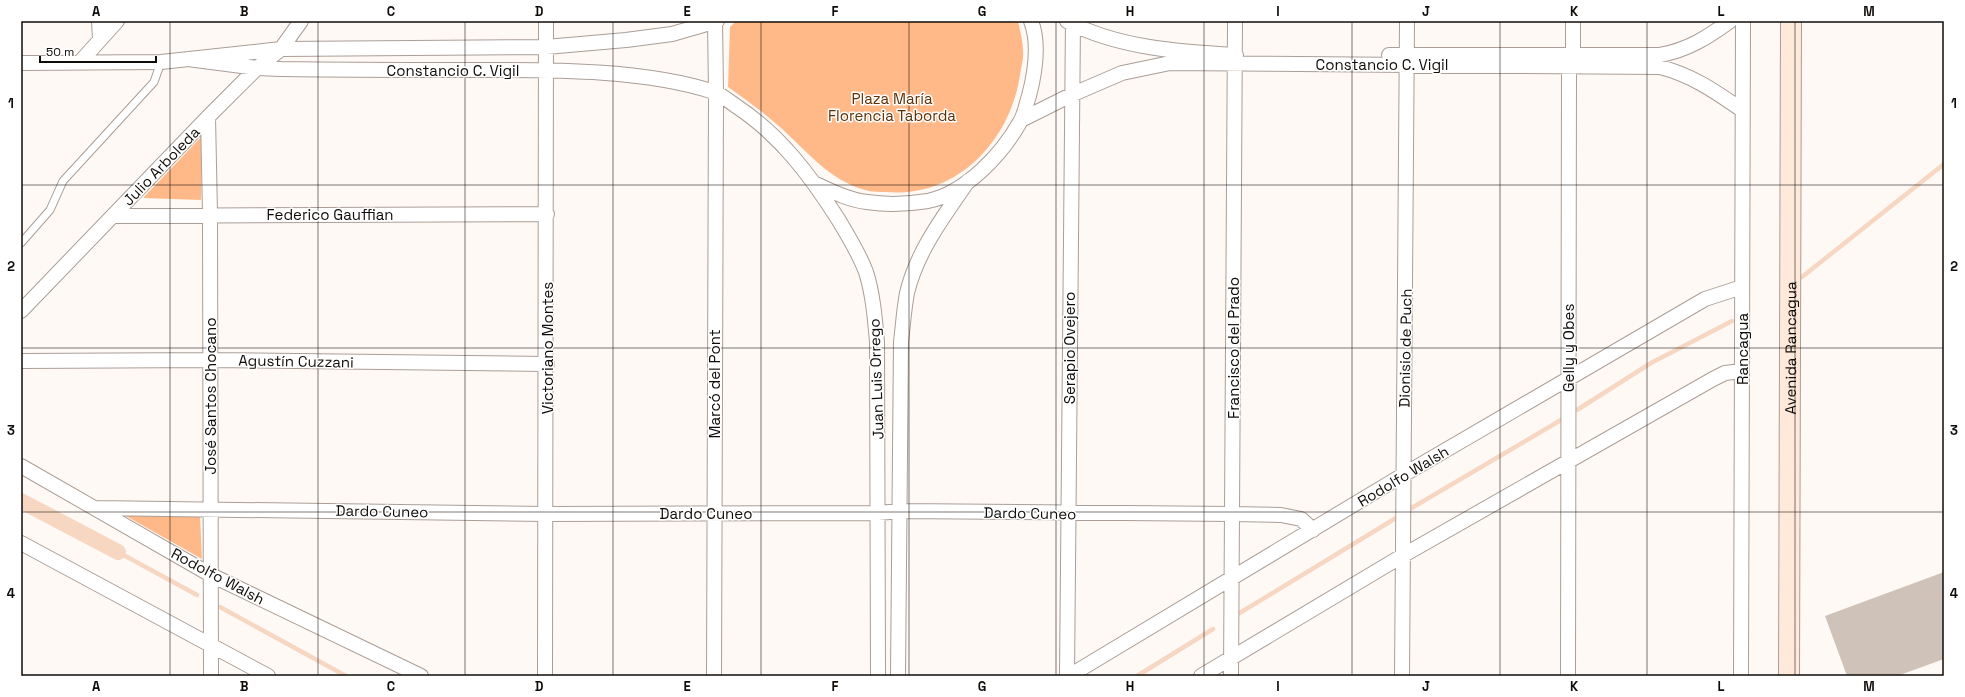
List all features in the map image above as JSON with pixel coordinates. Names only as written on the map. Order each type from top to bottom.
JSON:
[{"type":"main road","name":"Avenida Rancagua","points":[[1789,676],[1791,21]]},
{"type":"street","points":[[99,21],[100,39]]},
{"type":"street","points":[[81,62],[117,21]]},
{"type":"street","name":"Julio Arboleda","points":[[21,311],[208,117],[257,68],[281,49],[301,21]]},
{"type":"street","name":"Victoriano Montes","points":[[545,676],[547,214],[544,70],[546,21]]},
{"type":"street","points":[[816,184],[841,196],[867,202],[898,203],[929,200],[946,194],[968,182],[993,160],[1021,120],[1032,83],[1036,53],[1031,21]]},
{"type":"street","name":"Francisco del Prado","points":[[1230,676],[1235,21]]},
{"type":"street","name":"Dionisio de Puch","points":[[1402,676],[1407,21]]},
{"type":"street","name":"Gelly y Obes","points":[[1568,676],[1567,380],[1571,60],[1573,21]]},
{"type":"street","name":"Constancio C. Vigil","points":[[1021,120],[1071,95],[1122,73],[1170,63],[1235,59],[1571,60],[1660,55],[1676,52],[1693,46],[1730,21]]},
{"type":"street","name":"Rancagua","points":[[1741,676],[1743,21]]},
{"type":"street","name":"Constancio C. Vigil","points":[[21,63],[161,62],[281,49],[546,47],[665,35],[715,22]]},
{"type":"street","name":"Marcó del Pont","points":[[714,676],[715,22]]},
{"type":"street","name":"Constancio C. Vigil","points":[[1071,22],[1096,34],[1140,45],[1235,59]]},
{"type":"street","name":"Serapio Ovejero","points":[[1068,676],[1071,22]]},
{"type":"street","name":"Constancio C. Vigil","points":[[188,59],[257,68],[544,70],[639,76],[716,92]]},
{"type":"street","name":"Constancio C. Vigil","points":[[1571,60],[1660,67],[1679,72],[1696,80],[1742,110]]},
{"type":"street","name":"Juan Luis Orrego","points":[[716,92],[753,116],[790,152],[816,184],[855,248],[866,272],[874,309],[878,342],[878,676]]},
{"type":"street","name":"José Santos Chocano","points":[[208,117],[210,214],[211,676]]},
{"type":"street","name":"Juan Luis Orrego","points":[[898,676],[901,342],[908,292],[920,258],[940,221],[968,182]]},
{"type":"street","name":"Federico Gauffian","points":[[114,216],[210,214],[547,214]]},
{"type":"street","name":"Rodolfo Walsh","points":[[1068,676],[1231,580],[1403,475],[1705,299],[1742,287]]},
{"type":"street","name":"Agustín Cuzzani","points":[[21,361],[210,360],[547,364]]},
{"type":"street","points":[[1202,676],[1402,556],[1568,460],[1712,379],[1725,373],[1742,371]]},
{"type":"street","name":"Rodolfo Walsh","points":[[21,466],[211,575],[421,676]]},
{"type":"street","name":"Dardo Cuneo","points":[[95,508],[546,514],[878,513],[900,511],[1232,514],[1281,515],[1301,519],[1313,530]]},
{"type":"street","points":[[21,543],[268,676]]},
{"type":"lane","points":[[21,244],[50,210],[63,182],[154,82],[161,62]]},
{"type":"green space","name":"Plaza María Florencia Taborda","points":[[736,21],[1018,21],[1023,60],[1014,99],[1005,122],[992,143],[976,160],[957,175],[935,186],[912,191],[870,191],[852,185],[830,172],[810,156],[768,117],[728,87],[730,27]]},
{"type":"green space","points":[[202,136],[201,200],[143,198]]},
{"type":"green space","points":[[200,515],[202,559],[126,516]]},
{"type":"building","points":[[1944,572],[1944,659],[1897,676],[1847,676],[1825,616]]},
{"type":"waterway","points":[[1802,277],[1944,164]]},
{"type":"waterway","points":[[1577,410],[1651,363],[1732,321]]},
{"type":"waterway","points":[[1410,509],[1566,417]]},
{"type":"waterway","points":[[21,501],[118,552]]},
{"type":"waterway","points":[[1233,617],[1396,518]]},
{"type":"waterway","points":[[118,552],[197,595]]},
{"type":"waterway","points":[[220,607],[346,676]]},
{"type":"waterway","points":[[1137,676],[1213,629]]}]
